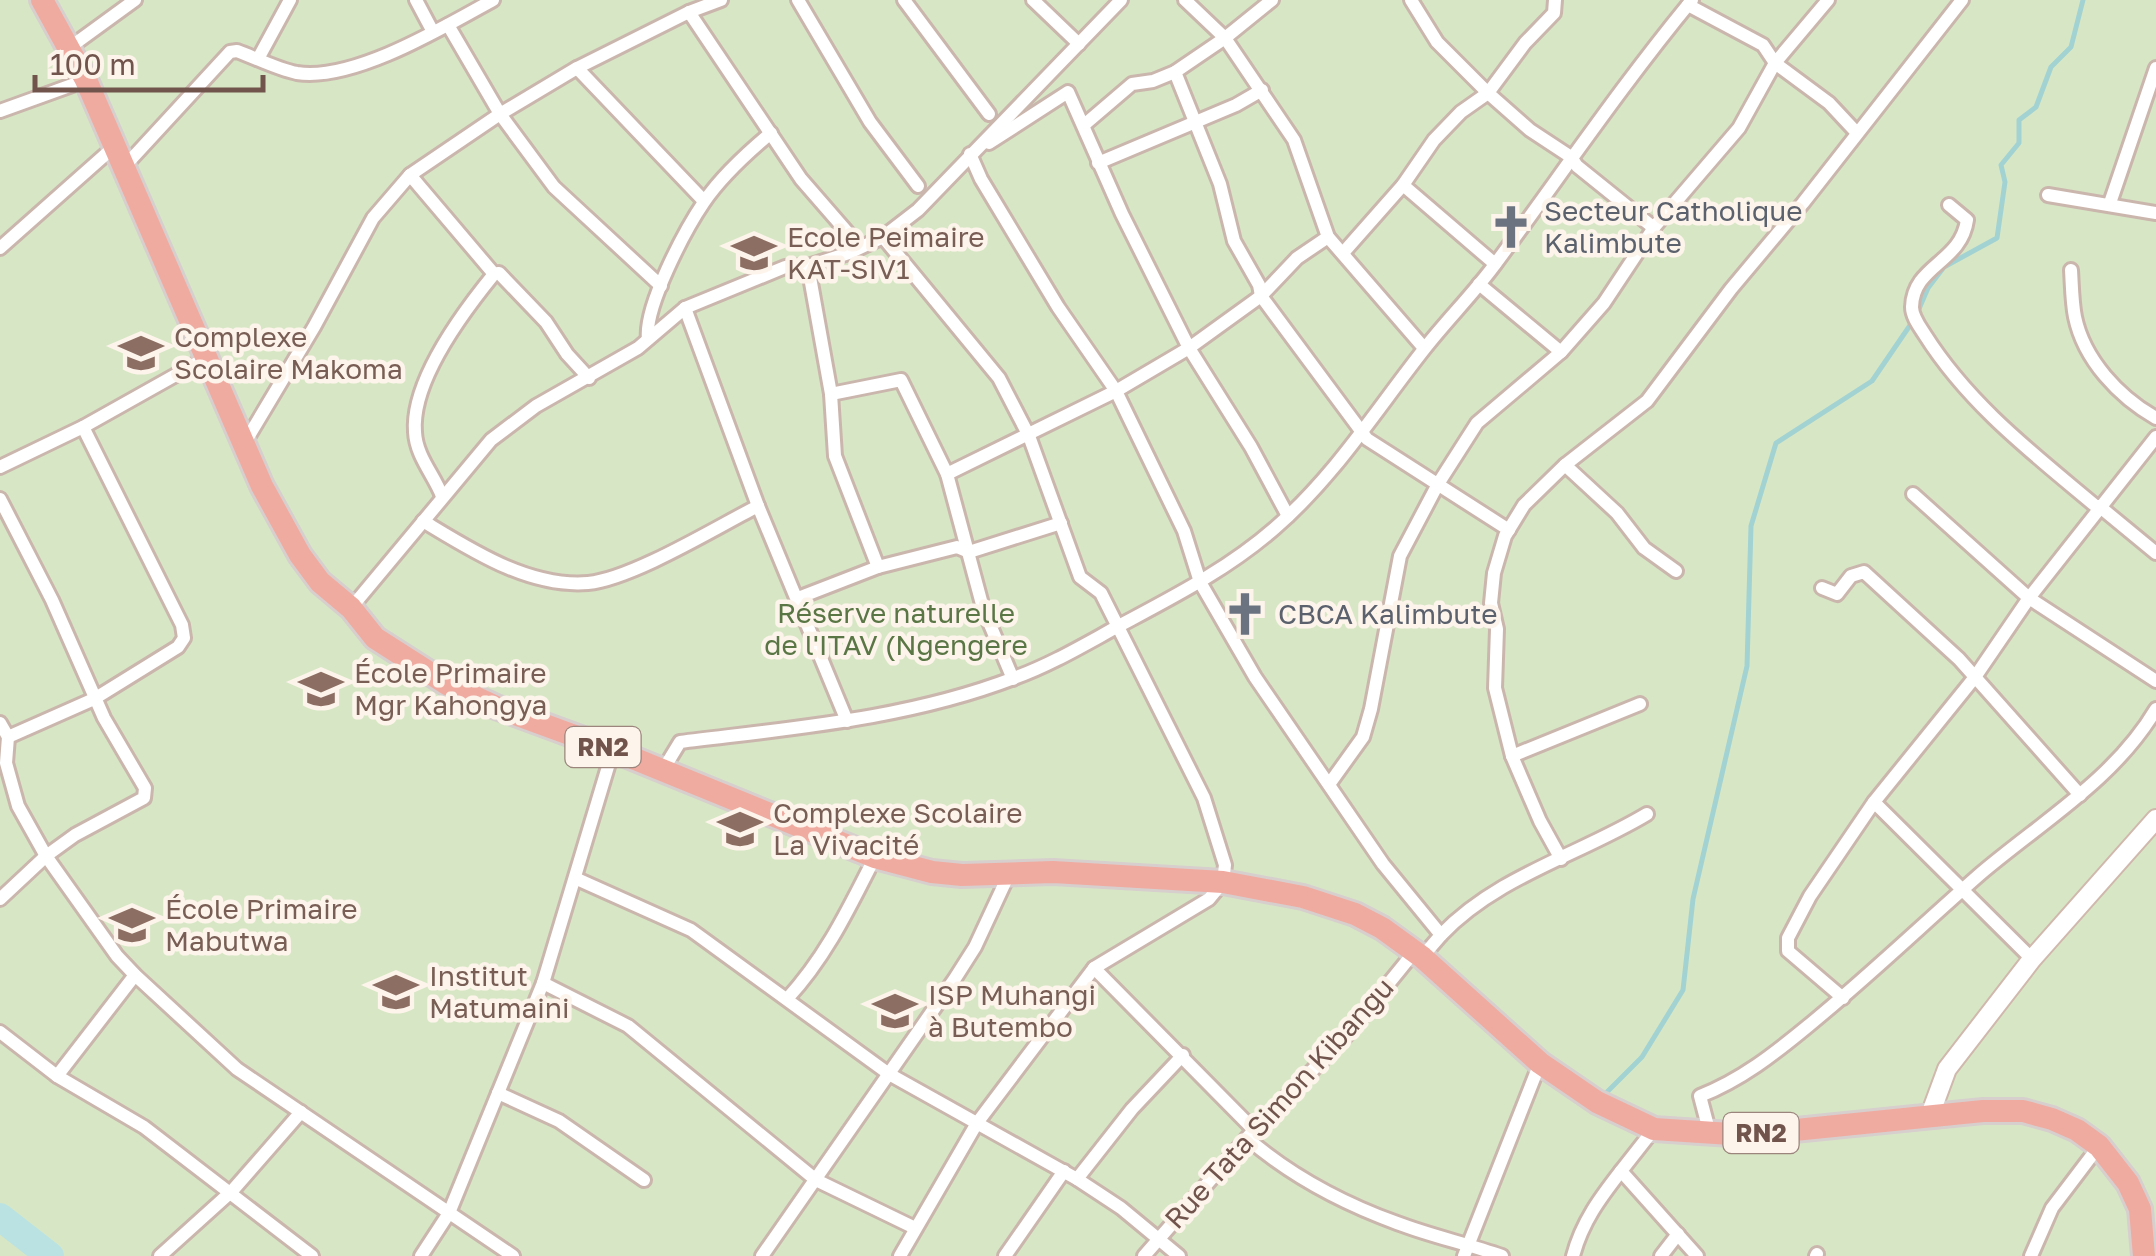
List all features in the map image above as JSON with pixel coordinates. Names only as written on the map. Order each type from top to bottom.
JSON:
[{"type":"highway","name":"RN2","points":[[42,0],[86,80],[262,486],[300,555],[320,582],[350,608],[375,638],[447,684],[875,857],[932,872],[1073,873],[1222,882],[1303,897],[1355,914],[1418,954],[1540,1062],[1597,1102],[1654,1129],[1746,1135],[1930,1115],[2023,1111],[2077,1130],[2099,1146],[2128,1183],[2140,1209],[2144,1256]]},
{"type":"street","points":[[69,48],[134,0]]},
{"type":"street","points":[[258,59],[290,0]]},
{"type":"street","points":[[416,0],[432,32]]},
{"type":"street","points":[[0,248],[120,157],[230,52],[238,51],[296,73],[354,69],[494,0]]},
{"type":"street","points":[[244,444],[373,218],[410,175],[577,68],[721,0]]},
{"type":"street","points":[[798,0],[870,122],[918,186]]},
{"type":"street","points":[[904,0],[989,114]]},
{"type":"street","points":[[1033,0],[1079,44]]},
{"type":"street","points":[[350,608],[491,440],[536,406],[589,378],[648,339],[685,308],[784,267],[808,266],[883,237],[918,210],[1121,0]]},
{"type":"street","points":[[1185,0],[1225,38],[1262,90],[1304,164],[1328,238],[1424,348]]},
{"type":"street","points":[[1084,125],[1132,84],[1154,82],[1175,72],[1272,0]]},
{"type":"street","points":[[1412,0],[1437,42],[1488,94],[1530,130],[1571,157],[1654,228]]},
{"type":"street","points":[[1330,783],[1363,736],[1372,709],[1400,556],[1438,484],[1477,423],[1560,352],[1604,304],[1654,228],[1739,128],[1775,62],[1828,0]]},
{"type":"street","points":[[1561,859],[1512,756],[1495,688],[1497,629],[1491,603],[1494,573],[1508,530],[1524,505],[1565,466],[1647,401],[1731,288],[1795,214],[1962,0]]},
{"type":"street","points":[[1342,252],[1404,185],[1434,140],[1461,112],[1488,94],[1554,12],[1557,2]]},
{"type":"street","points":[[663,770],[680,742],[847,721],[944,700],[1012,679],[1073,653],[1161,606],[1240,555],[1321,483],[1362,433],[1424,348],[1480,284],[1642,60],[1690,2],[1763,45],[1775,62],[1829,103],[1857,133]]},
{"type":"street","points":[[689,12],[801,179],[854,240]]},
{"type":"street","points":[[448,25],[500,114],[554,187],[661,286]]},
{"type":"street","points":[[577,68],[704,201]]},
{"type":"street","points":[[2110,203],[2150,108],[2156,68]]},
{"type":"street","points":[[1175,72],[1220,184],[1234,240],[1261,296],[1362,433],[1508,530]]},
{"type":"street","points":[[0,110],[86,80]]},
{"type":"street","points":[[1098,163],[1262,90]]},
{"type":"street","points":[[970,154],[1068,92],[1098,163],[1189,348],[1251,447],[1288,516]]},
{"type":"street","points":[[648,339],[646,326],[664,271],[704,201],[771,134]]},
{"type":"street","points":[[970,154],[1058,307],[1116,391],[1184,531],[1200,582],[1255,677],[1383,864],[1442,935]]},
{"type":"street","points":[[410,175],[494,274]]},
{"type":"street","points":[[1404,185],[1494,264]]},
{"type":"street","points":[[2048,194],[2156,213]]},
{"type":"street","points":[[1949,206],[1966,220],[1965,230],[1950,256],[1930,268],[1918,287],[1912,307],[1914,318],[1936,353],[1992,418],[2156,553]]},
{"type":"street","points":[[883,237],[999,378],[1029,436],[1080,578],[1101,593],[1204,798],[1225,864],[1222,882],[1209,899],[1094,968],[977,1124],[900,1256]]},
{"type":"street","points":[[947,474],[1116,391],[1189,348],[1261,296],[1298,258],[1328,238]]},
{"type":"street","points":[[808,266],[832,394],[835,456],[878,567]]},
{"type":"street","points":[[2071,270],[2075,318],[2101,372],[2128,400],[2156,418]]},
{"type":"street","points":[[442,496],[414,432],[422,384],[473,300],[494,274],[499,273],[546,322],[566,354],[589,378]]},
{"type":"street","points":[[1480,284],[1560,352]]},
{"type":"street","points":[[685,308],[758,506],[847,721]]},
{"type":"street","points":[[0,467],[83,427],[206,358]]},
{"type":"street","points":[[832,394],[901,380],[947,474],[995,642],[1012,679]]},
{"type":"street","points":[[8,736],[94,699],[178,646],[184,638],[182,625],[83,427]]},
{"type":"street","points":[[1843,998],[1788,950],[1788,938],[1810,896],[1874,802],[2156,437]]},
{"type":"street","points":[[1565,466],[1617,513],[1644,548],[1676,571]]},
{"type":"street","points":[[1914,494],[2030,598],[2156,681]]},
{"type":"street","points":[[0,499],[52,600],[94,699],[145,788],[144,798],[75,835],[0,899]]},
{"type":"street","points":[[423,521],[480,556],[514,570],[587,583],[624,573],[758,506]]},
{"type":"street","points":[[798,598],[878,567],[957,547],[969,552],[1061,523]]},
{"type":"street","points":[[1822,588],[1838,594],[1851,576],[1864,572],[1975,676],[2080,794]]},
{"type":"street","points":[[1512,756],[1640,704]]},
{"type":"street","points":[[1710,1134],[1700,1096],[1723,1087],[1764,1061],[1843,998],[1962,890],[2080,794],[2134,744],[2156,709]]},
{"type":"street","points":[[0,723],[8,736],[6,763],[18,806],[46,856],[117,956],[135,975],[236,1069],[513,1256]]},
{"type":"street","points":[[421,1256],[449,1213],[543,983],[613,750]]},
{"type":"street","points":[[1874,802],[2032,959]]},
{"type":"street","name":"Rue Tata Simon Kibangu","points":[[1144,1256],[1418,954],[1485,897],[1612,836],[1647,814]]},
{"type":"street","points":[[1930,1115],[1948,1069],[2032,959],[2156,818]]},
{"type":"street","points":[[787,998],[812,972],[875,857]]},
{"type":"street","points":[[762,1256],[975,947],[1009,874]]},
{"type":"street","points":[[576,878],[691,930],[889,1074],[1070,1175],[1121,1208],[1179,1256]]},
{"type":"street","points":[[1094,968],[1182,1056],[1282,1168],[1398,1224],[1466,1250],[1502,1256]]},
{"type":"street","points":[[57,1076],[135,975]]},
{"type":"street","points":[[543,983],[628,1026],[816,1180],[915,1228]]},
{"type":"street","points":[[0,1032],[57,1076],[144,1127],[312,1256]]},
{"type":"street","points":[[1006,1256],[1070,1175],[1182,1056]]},
{"type":"street","points":[[1466,1250],[1508,1152],[1540,1062]]},
{"type":"street","points":[[498,1093],[559,1121],[644,1180]]},
{"type":"street","points":[[160,1256],[232,1192],[301,1112]]},
{"type":"street","points":[[1573,1256],[1592,1208],[1654,1129]]},
{"type":"street","points":[[2031,1256],[2052,1208],[2099,1146]]},
{"type":"street","points":[[1621,1171],[1697,1256]]},
{"type":"street","points":[[1661,1256],[1678,1234]]},
{"type":"green space","name":"Réserve naturelle de l'ITAV (Ngengere","points":[[0,0],[2156,0],[2156,1256],[0,1256]]},
{"type":"waterway","points":[[1604,1095],[1642,1057],[1683,990],[1693,899],[1747,666],[1751,526],[1776,443],[1872,381],[1944,267],[1997,238],[2005,182],[2001,165],[2019,143],[2019,120],[2036,107],[2051,67],[2071,47],[2083,0]]},
{"type":"waterway","points":[[0,1217],[50,1256]]},
{"type":"place","name":"Secteur Catholique Kalimbute","points":[[1511,227]]},
{"type":"place","name":"Ecole Peimaire KAT-SIV1","points":[[754,253]]},
{"type":"place","name":"Complexe Scolaire Makoma","points":[[141,353]]},
{"type":"place","name":"CBCA Kalimbute","points":[[1245,614]]},
{"type":"place","name":"École Primaire Mgr Kahongya","points":[[321,689]]},
{"type":"place","name":"Complexe Scolaire La Vivacité","points":[[740,829]]},
{"type":"place","name":"École Primaire Mabutwa","points":[[132,925]]},
{"type":"place","name":"Institut Matumaini","points":[[396,992]]},
{"type":"place","name":"ISP Muhangi à Butembo","points":[[895,1011]]}]
